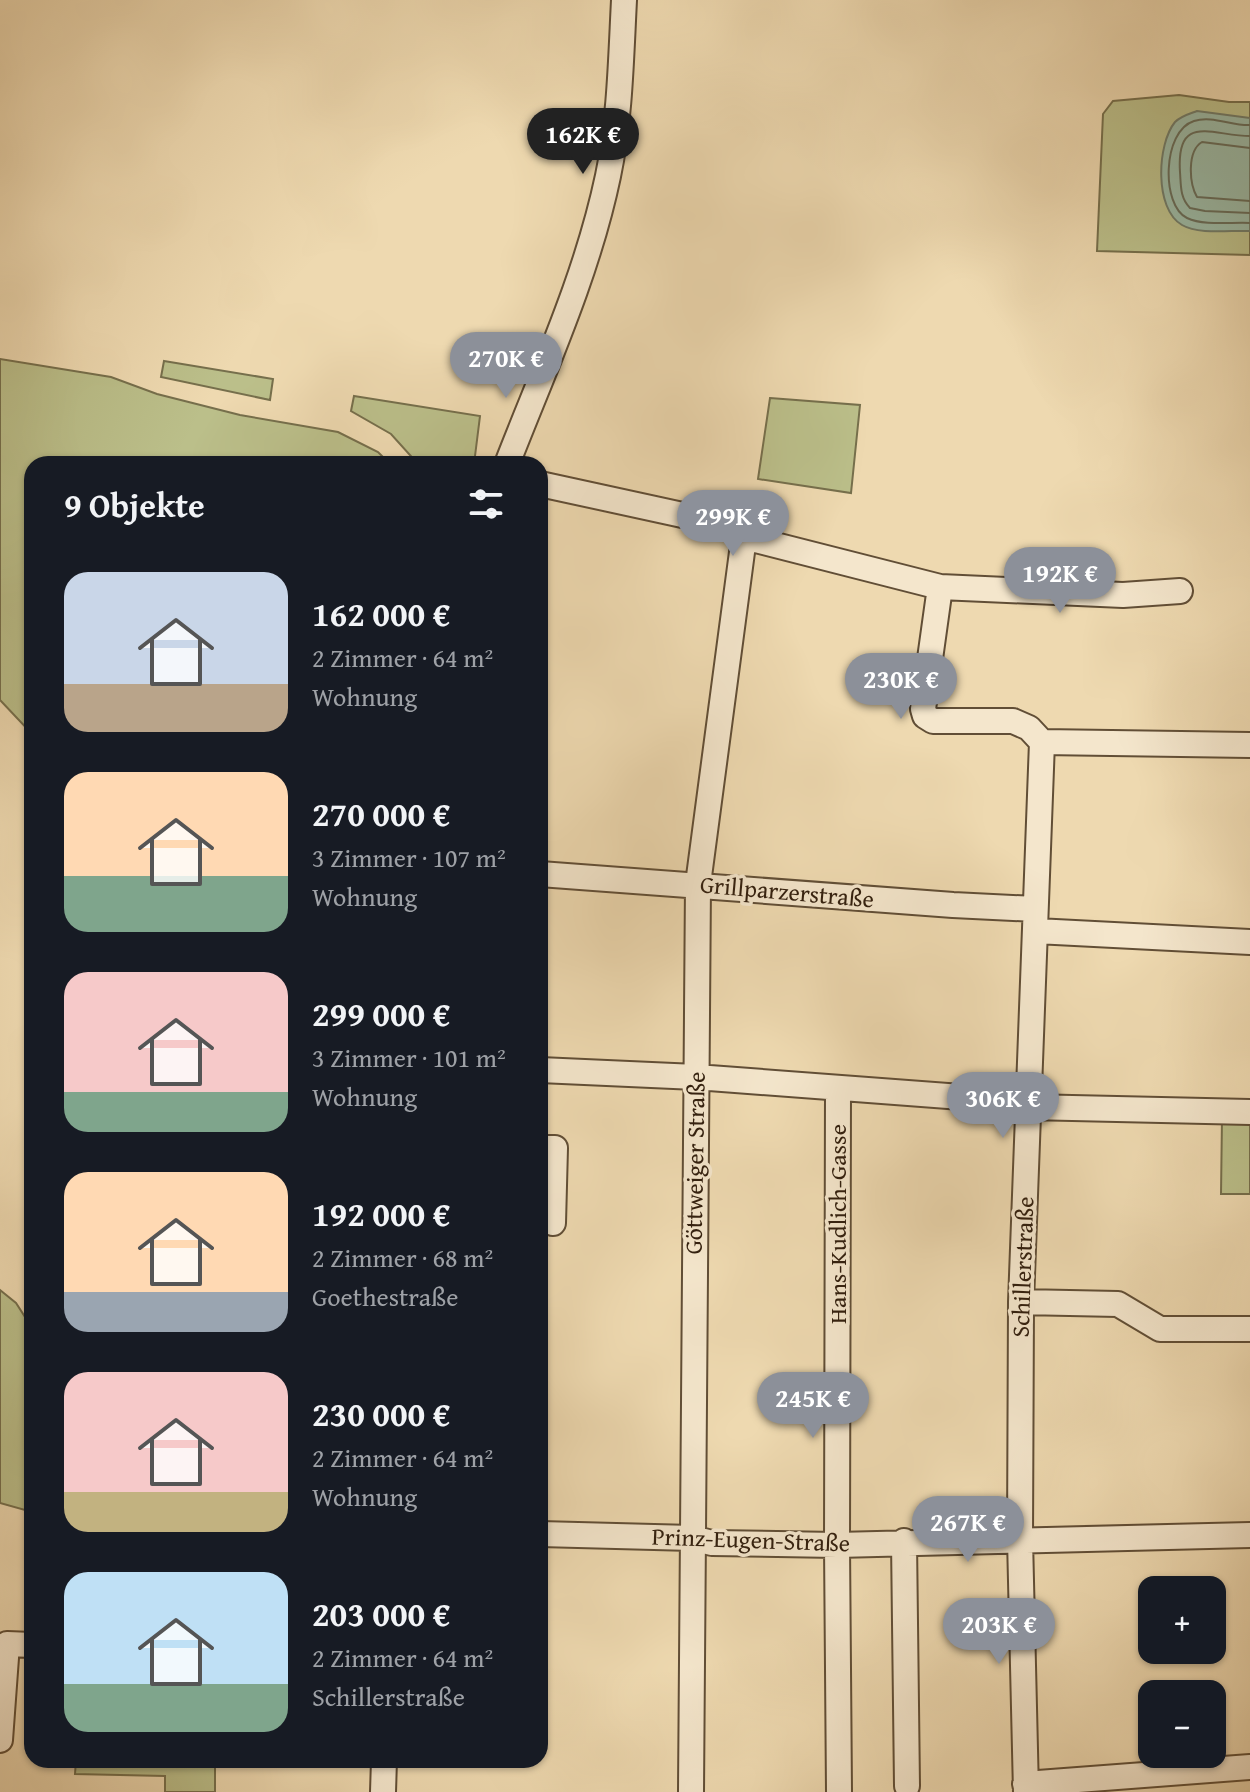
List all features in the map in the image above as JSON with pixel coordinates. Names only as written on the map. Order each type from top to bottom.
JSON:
[{"type":"street","points":[[510,456],[585,263],[609,175],[620,76],[624,0]]},
{"type":"street","points":[[548,486],[733,526],[744,537],[940,587],[1123,595],[1180,591]]},
{"type":"street","name":"Göttweiger Straße","points":[[691,1792],[698,884],[744,537]]},
{"type":"street","points":[[940,587],[923,709],[925,716],[933,721],[1013,721],[1029,728],[1042,742],[1250,745]]},
{"type":"street","name":"Schillerstraße","points":[[1025,1788],[1020,1539],[1021,1302],[1042,742]]},
{"type":"street","name":"Grillparzerstraße","points":[[548,875],[953,905],[1036,920],[1250,942]]},
{"type":"street","points":[[548,1070],[696,1077],[1001,1100],[1028,1107],[1250,1112]]},
{"type":"street","name":"Hans-Kudlich-Gasse","points":[[838,1089],[839,1792]]},
{"type":"street","points":[[548,1148],[555,1148],[553,1223]]},
{"type":"street","points":[[1021,1302],[1118,1304],[1160,1329],[1250,1329]]},
{"type":"street","name":"Prinz-Eugen-Straße","points":[[548,1534],[692,1538],[712,1543],[837,1545],[1250,1535]]},
{"type":"street","points":[[904,1541],[907,1786]]},
{"type":"street","points":[[0,1740],[3,1644],[24,1645]]},
{"type":"street","points":[[1025,1788],[1250,1767]]},
{"type":"street","points":[[383,1792],[384,1768]]},
{"type":"green space","points":[[1179,95],[1250,102],[1250,255],[1097,251],[1103,114],[1113,101]]},
{"type":"green space","points":[[0,359],[111,377],[157,394],[240,415],[338,432],[382,456],[24,456],[24,726],[0,700]]},
{"type":"green space","points":[[164,361],[273,379],[270,400],[161,377]]},
{"type":"green space","points":[[354,396],[480,416],[475,456],[411,456],[391,434],[351,411]]},
{"type":"green space","points":[[770,398],[860,405],[851,493],[758,479]]},
{"type":"green space","points":[[1222,1118],[1250,1119],[1250,1194],[1221,1194]]},
{"type":"green space","points":[[0,1290],[16,1303],[24,1315],[24,1510],[0,1503]]},
{"type":"green space","points":[[75,1768],[215,1768],[215,1792],[165,1792],[165,1776],[75,1774]]},
{"type":"water","points":[[1197,111],[1250,118],[1250,231],[1189,228],[1173,217],[1167,205],[1161,176],[1169,132],[1175,122]]}]
